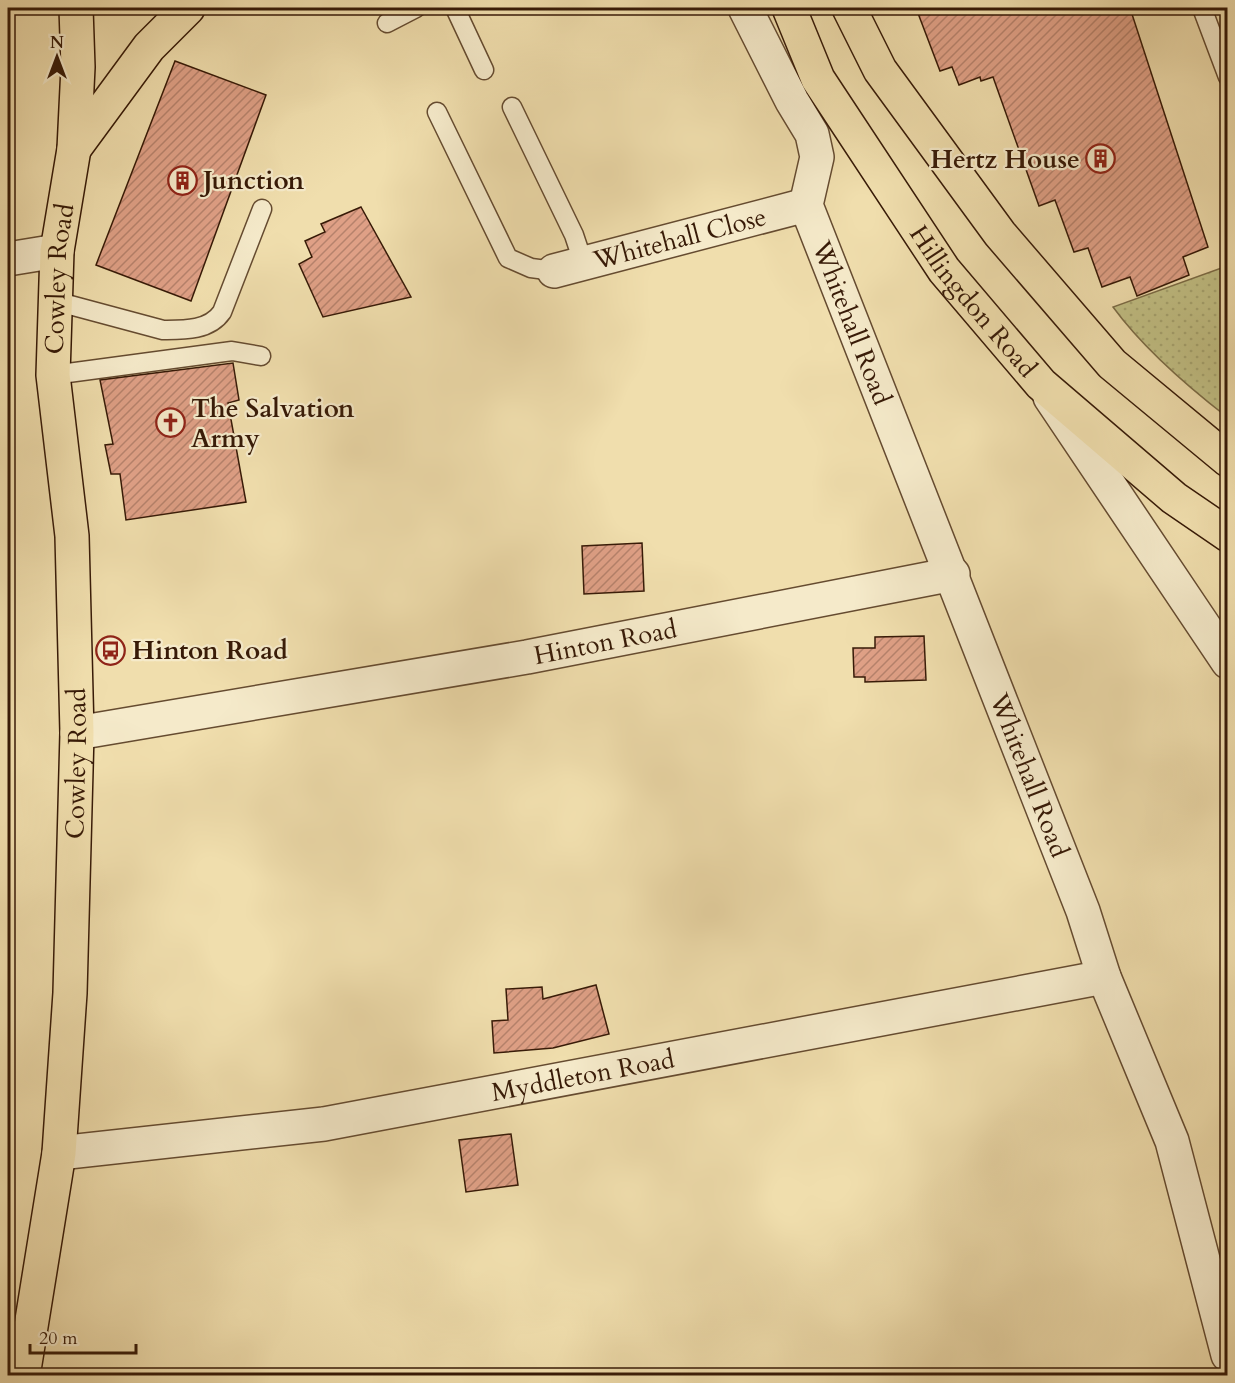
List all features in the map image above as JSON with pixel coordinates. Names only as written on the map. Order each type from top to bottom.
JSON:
[{"type":"main road","name":"Cowley Road","points":[[23,1376],[59,1154],[70,993],[77,733],[72,536],[52,375],[57,251],[74,149],[78,67],[76,8]]},
{"type":"main road","name":"Cowley Road","points":[[74,149],[150,47],[188,8]]},
{"type":"main road","name":"Hillingdon Road","points":[[789,8],[818,79],[944,270],[1041,384],[1174,498],[1227,535]]},
{"type":"main road","points":[[849,8],[880,70],[1000,234],[1113,364],[1227,460]]},
{"type":"street","points":[[746,8],[792,101],[812,134],[817,157],[806,205]]},
{"type":"street","name":"Whitehall Close","points":[[569,268],[806,205]]},
{"type":"street","name":"Whitehall Road","points":[[806,205],[868,367],[953,574],[1028,775],[1083,911],[1104,977],[1172,1141],[1227,1355]]},
{"type":"street","points":[[8,259],[57,251]]},
{"type":"street","points":[[1041,384],[1227,662]]},
{"type":"street","name":"Hinton Road","points":[[77,733],[527,657],[953,574]]},
{"type":"street","name":"Myddleton Road","points":[[59,1154],[324,1124],[1104,977]]},
{"type":"lane","points":[[387,23],[416,8]]},
{"type":"lane","points":[[455,8],[484,70]]},
{"type":"lane","points":[[1202,8],[1227,77]]},
{"type":"lane","points":[[437,112],[498,244],[508,258],[531,268],[569,268],[574,235],[512,107]]},
{"type":"lane","points":[[55,301],[163,330],[181,330],[211,324],[222,312],[262,209]]},
{"type":"lane","points":[[52,375],[232,351],[261,356]]},
{"type":"shaded area","points":[[1228,266],[1227,417],[1166,366],[1113,307]]},
{"type":"building","name":"Hertz House","points":[[916,8],[1130,8],[1208,247],[1183,257],[1189,275],[1137,296],[1130,277],[1102,287],[1088,248],[1074,252],[1055,200],[1039,206],[993,77],[981,81],[980,77],[959,85],[952,67],[940,71]]},
{"type":"building","name":"Junction","points":[[175,61],[266,95],[191,301],[96,265]]},
{"type":"building","points":[[361,207],[411,297],[323,317],[299,264],[312,257],[305,241],[325,232],[321,224]]},
{"type":"building","name":"The Salvation Army","points":[[233,363],[239,400],[228,403],[246,502],[126,520],[120,474],[111,474],[105,445],[113,444],[100,380]]},
{"type":"building","points":[[642,543],[644,591],[584,594],[582,546]]},
{"type":"building","points":[[924,636],[926,680],[865,682],[865,677],[854,677],[853,648],[875,648],[875,637]]},
{"type":"building","points":[[596,985],[609,1034],[553,1048],[494,1053],[492,1021],[508,1020],[506,989],[542,987],[543,999]]},
{"type":"building","points":[[511,1134],[518,1185],[466,1192],[459,1140]]},
{"type":"place","name":"Hertz House","points":[[1101,159]]},
{"type":"place","name":"Junction","points":[[182,180]]},
{"type":"place","name":"The Salvation Army","points":[[170,423]]},
{"type":"place","name":"Hinton Road","points":[[111,650]]}]
